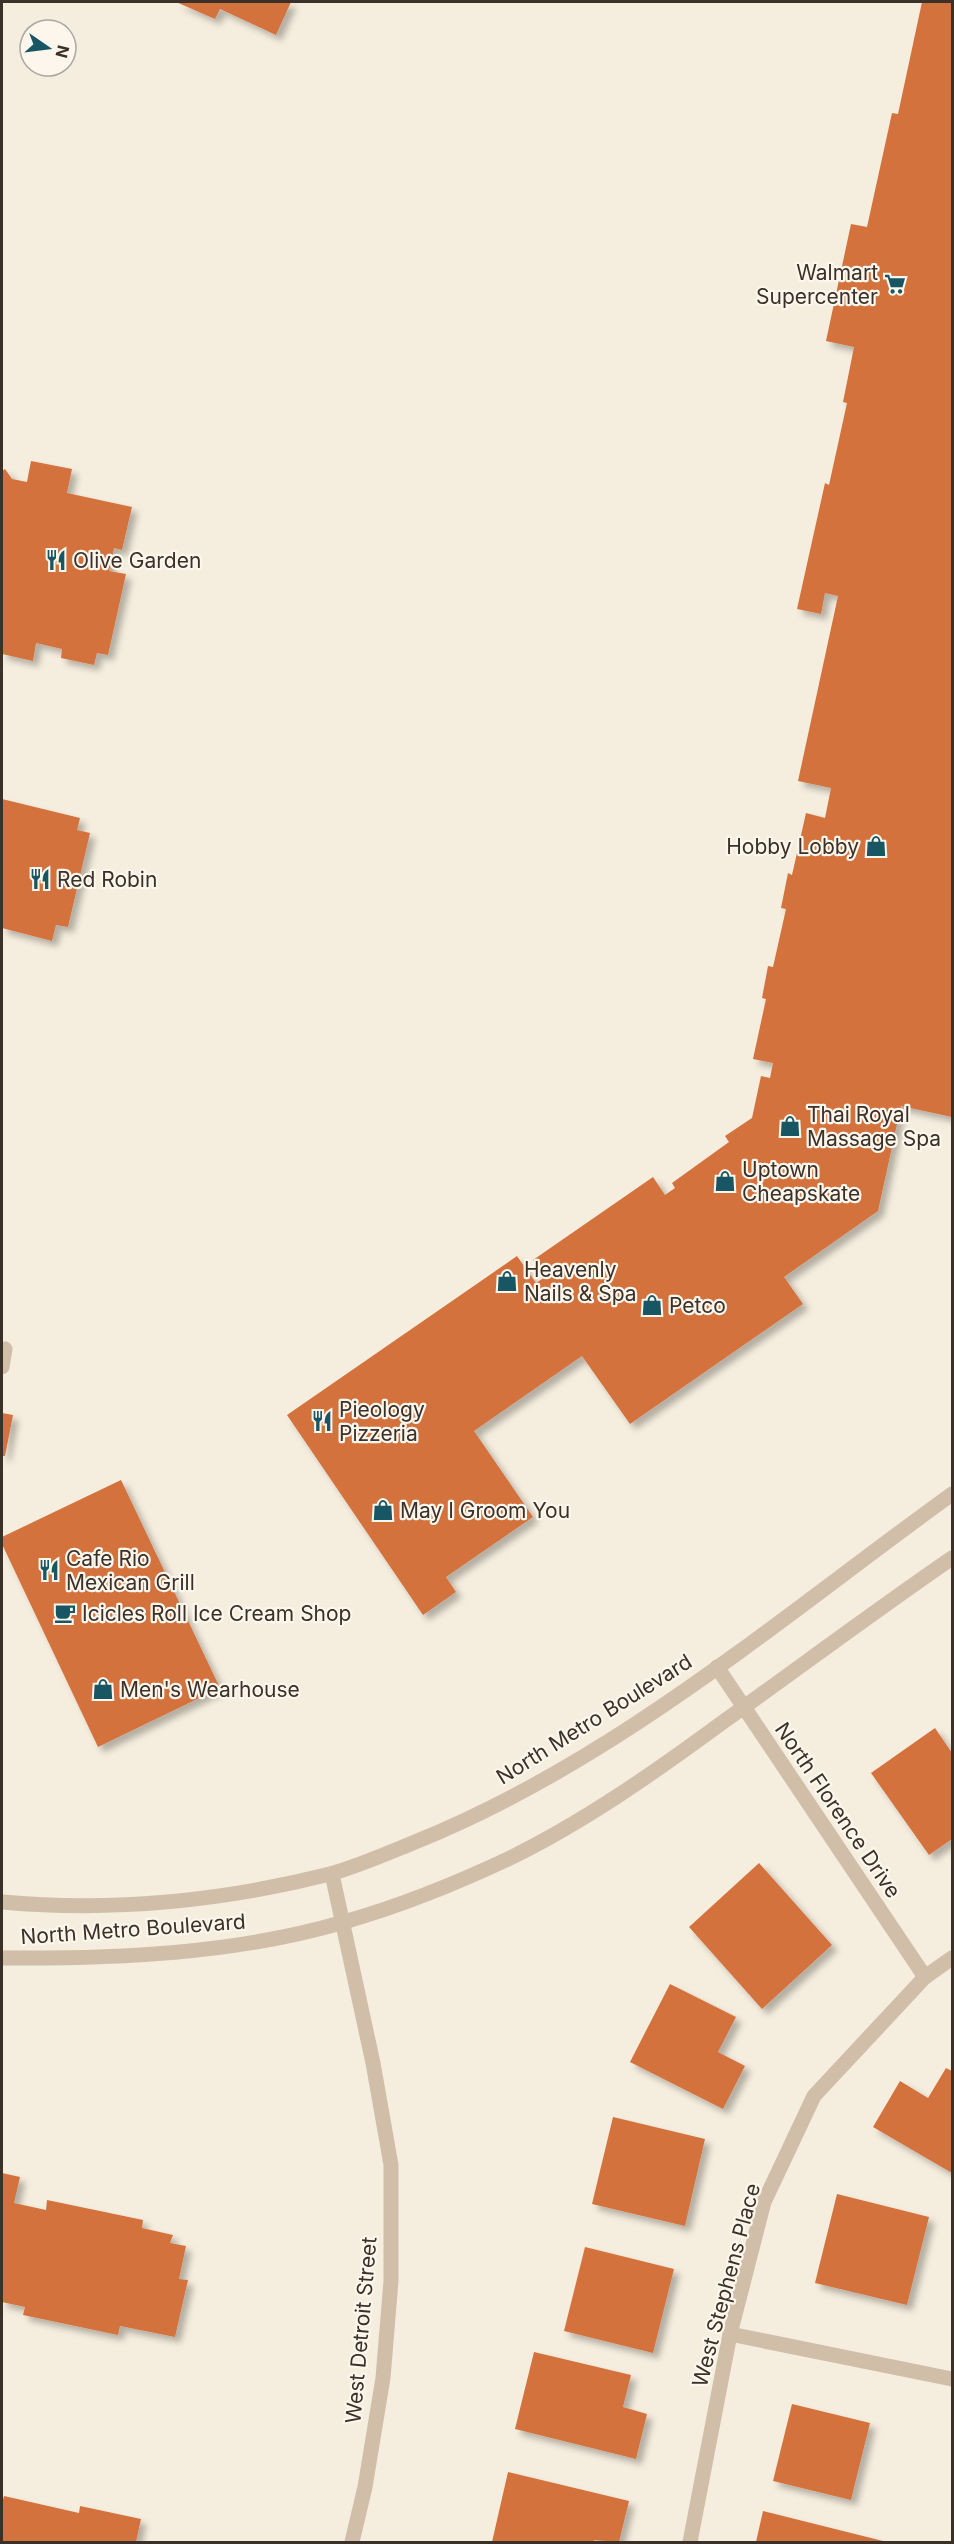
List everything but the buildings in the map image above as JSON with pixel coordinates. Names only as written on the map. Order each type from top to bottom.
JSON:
[{"type":"street","points":[[2,1367],[5,1349]]},
{"type":"street","name":"North Metro Boulevard","points":[[2,1902],[95,1906],[171,1902],[332,1874],[448,1828],[541,1782],[668,1703],[952,1494]]},
{"type":"street","name":"North Metro Boulevard","points":[[2,1958],[188,1951],[266,1941],[344,1922],[458,1881],[510,1858],[650,1776],[872,1613],[952,1558]]},
{"type":"street","name":"North Florence Drive","points":[[717,1667],[925,1977]]},
{"type":"street","name":"West Detroit Street","points":[[332,1874],[373,2063],[391,2164],[391,2281],[383,2379],[352,2542]]},
{"type":"street","name":"West Stephens Place","points":[[690,2542],[730,2334],[764,2202],[814,2096],[925,1977],[952,1958]]},
{"type":"street","points":[[730,2334],[952,2379]]},
{"type":"place","name":"Walmart Supercenter","points":[[895,284]]},
{"type":"place","name":"Olive Garden","points":[[56,560]]},
{"type":"place","name":"Hobby Lobby","points":[[876,846]]},
{"type":"place","name":"Red Robin","points":[[40,879]]},
{"type":"place","name":"Thai Royal Massage Spa","points":[[790,1126]]},
{"type":"place","name":"Uptown Cheapskate","points":[[725,1181]]},
{"type":"place","name":"Heavenly Nails & Spa","points":[[507,1281]]},
{"type":"place","name":"Petco","points":[[652,1305]]},
{"type":"place","name":"Pieology Pizzeria","points":[[322,1421]]},
{"type":"place","name":"May I Groom You","points":[[383,1510]]},
{"type":"place","name":"Cafe Rio Mexican Grill","points":[[49,1570]]},
{"type":"place","name":"Icicles Roll Ice Cream Shop","points":[[65,1613]]},
{"type":"place","name":"Men's Wearhouse","points":[[103,1689]]}]
